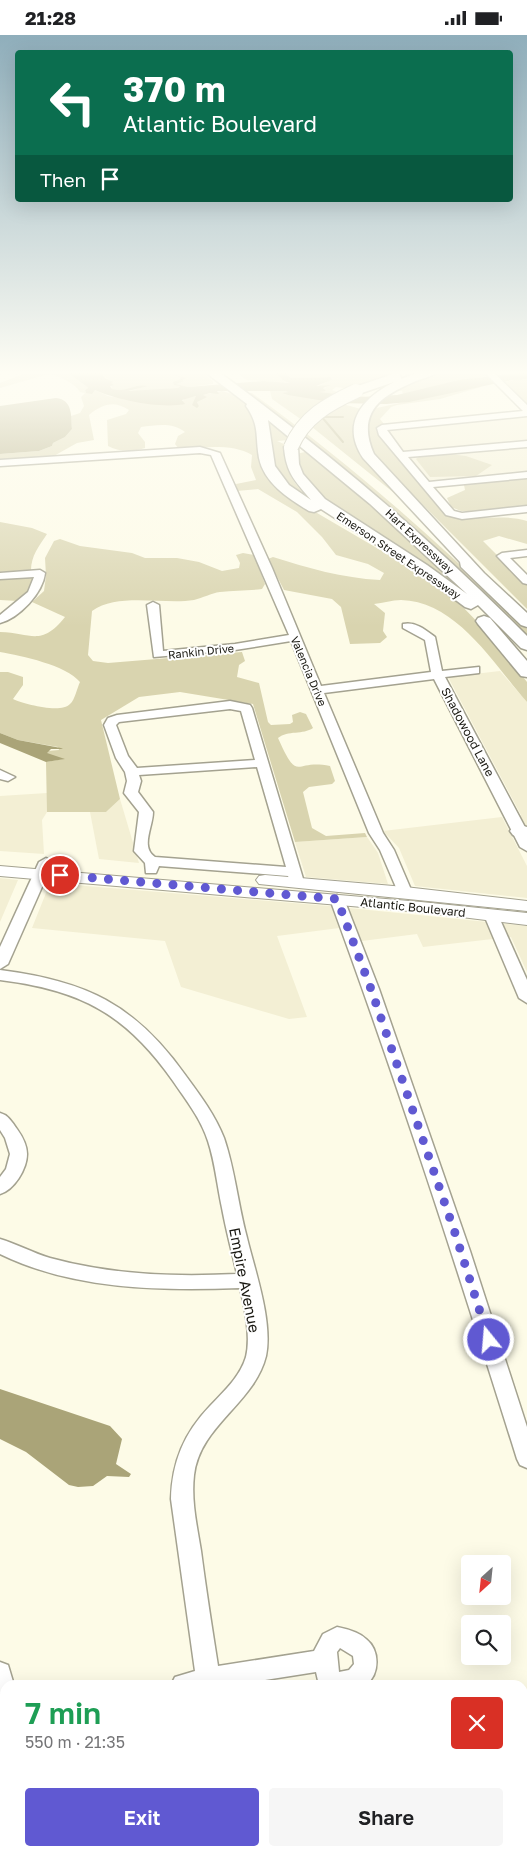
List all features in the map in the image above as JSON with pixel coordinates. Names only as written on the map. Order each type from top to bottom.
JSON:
[{"type":"highway","points":[[267,457],[268,463],[284,487],[321,513],[411,561]]},
{"type":"highway","name":"Emerson Street Expressway","points":[[292,457],[294,469],[309,492],[334,512],[411,561],[485,613],[527,650]]},
{"type":"highway","name":"Hart Expressway","points":[[323,457],[387,510],[441,559],[527,645]]},
{"type":"highway","name":"Hart Expressway","points":[[343,457],[395,500],[487,583],[527,623]]},
{"type":"highway","points":[[370,457],[487,583]]},
{"type":"highway","points":[[446,585],[492,629],[527,672]]},
{"type":"main road","name":"Atlantic Boulevard","points":[[0,858],[43,868],[527,919]]},
{"type":"main road","name":"Atlantic Boulevard","points":[[0,871],[43,868],[152,866],[296,877],[527,906]]},
{"type":"street","name":"Valencia Drive","points":[[0,463],[106,457]]},
{"type":"street","name":"Valencia Drive","points":[[217,457],[295,637],[376,833],[387,850],[405,892]]},
{"type":"street","points":[[404,457],[450,513],[454,515],[527,509]]},
{"type":"street","points":[[426,485],[527,475]]},
{"type":"street","points":[[527,553],[502,555],[527,581]]},
{"type":"street","points":[[0,576],[40,573],[40,584],[37,589],[0,621]]},
{"type":"street","name":"Rankin Drive","points":[[153,605],[158,655],[234,647],[295,637]]},
{"type":"street","name":"Shadowood Lane","points":[[407,626],[418,629],[431,639],[437,674],[525,838]]},
{"type":"street","points":[[317,690],[474,670]]},
{"type":"street","points":[[152,866],[142,854],[139,846],[146,815],[145,809],[132,793],[134,781],[132,772],[128,763],[122,758],[110,725],[112,721],[230,705],[246,708],[296,877]]},
{"type":"street","points":[[132,772],[262,763]]},
{"type":"street","points":[[0,964],[43,868]]},
{"type":"street","points":[[337,899],[371,989],[461,1251],[527,1459]]},
{"type":"street","points":[[491,915],[496,932],[527,998]]},
{"type":"street","name":"Empire Avenue","points":[[0,975],[34,977],[64,985],[125,1017],[154,1043],[203,1113],[216,1139],[229,1207],[248,1281],[257,1342],[256,1355],[242,1383],[193,1442],[182,1477],[182,1499],[209,1680]]},
{"type":"street","points":[[0,1119],[17,1143],[19,1155],[18,1167],[0,1188]]},
{"type":"street","points":[[0,1246],[68,1270],[131,1282],[166,1284],[248,1281]]},
{"type":"street","points":[[330,1680],[325,1660],[326,1646],[336,1637],[350,1640],[361,1649],[366,1661],[365,1669],[360,1677],[349,1680]]},
{"type":"street","points":[[220,1680],[325,1660]]},
{"type":"shaded area","points":[[0,457],[52,457],[52,457],[0,461]]},
{"type":"shaded area","points":[[252,457],[266,457],[300,503],[416,571],[459,603],[492,637],[527,682],[527,702],[473,638],[440,611],[421,603],[401,600],[374,604],[385,613],[383,631],[387,637],[380,643],[350,644],[341,607],[332,599],[284,590],[268,559],[273,557],[325,572],[366,579],[380,580],[384,573],[368,564],[336,555],[322,537],[297,512],[258,489],[237,491],[236,484],[256,480],[251,467]]},
{"type":"shaded area","points":[[273,457],[286,457],[288,470],[296,484],[313,502],[301,496],[276,474]]},
{"type":"shaded area","points":[[297,457],[315,457],[352,487],[467,594],[434,569],[320,496],[305,477]]},
{"type":"shaded area","points":[[329,457],[336,457],[360,476],[462,566],[527,629],[527,638],[427,541]]},
{"type":"shaded area","points":[[349,457],[363,457],[374,471],[404,501]]},
{"type":"shaded area","points":[[376,457],[398,457],[448,515],[468,518],[508,518],[527,521],[527,544],[499,536],[483,541],[527,585],[527,609]]},
{"type":"shaded area","points":[[397,457],[527,457],[527,473],[420,483]]},
{"type":"shaded area","points":[[419,457],[469,457],[492,465],[476,476],[430,477],[416,459]]},
{"type":"shaded area","points":[[527,478],[527,505],[473,512],[461,511],[451,507],[447,498],[465,490],[464,485]]},
{"type":"shaded area","points":[[0,522],[32,528],[47,534],[34,556],[31,570],[0,572]]},
{"type":"shaded area","points":[[60,539],[80,546],[132,553],[145,558],[177,558],[199,562],[222,571],[239,568],[240,563],[236,555],[243,553],[254,555],[265,584],[262,589],[213,593],[194,600],[182,601],[128,600],[103,605],[92,611],[88,655],[93,661],[108,663],[242,652],[245,661],[239,665],[237,677],[259,683],[268,722],[271,725],[290,724],[293,722],[292,715],[300,712],[306,714],[313,728],[286,734],[278,738],[290,761],[298,767],[318,764],[330,766],[335,781],[332,784],[309,787],[303,792],[312,828],[326,836],[365,833],[367,837],[295,842],[253,704],[180,692],[139,697],[101,720],[120,799],[106,812],[47,812],[46,762],[63,759],[47,754],[47,751],[59,750],[58,747],[18,740],[0,733],[0,672],[8,672],[23,677],[23,685],[13,699],[42,707],[59,708],[70,704],[75,697],[80,682],[65,671],[54,666],[0,652],[0,632],[28,636],[42,635],[57,626],[65,617],[32,602],[44,591],[46,576],[45,558],[54,541]]},
{"type":"shaded area","points":[[26,577],[33,579],[31,590],[18,601],[0,600],[0,579]]},
{"type":"shaded area","points":[[500,671],[527,702],[527,829],[524,829],[517,816],[521,815],[448,677]]},
{"type":"shaded area","points":[[0,733],[18,740],[61,748],[63,749],[51,749],[47,753],[65,759],[46,762],[0,743]]},
{"type":"shaded area","points":[[47,793],[47,812],[42,820],[44,854],[0,851],[0,796]]},
{"type":"shaded area","points":[[120,799],[139,863],[99,859],[90,812],[106,812]]},
{"type":"shaded area","points":[[502,817],[527,866],[527,898],[415,886],[399,848],[383,831]]},
{"type":"shaded area","points":[[367,837],[378,853],[388,884],[306,877],[295,842]]},
{"type":"shaded area","points":[[0,878],[18,880],[0,922]]},
{"type":"shaded area","points":[[50,883],[329,906],[527,926],[527,972],[511,937],[423,947],[417,934],[362,941],[355,926],[277,936],[307,1017],[289,1019],[181,987],[165,941],[32,928]]},
{"type":"shaded area","points":[[0,1389],[110,1426],[122,1439],[116,1464],[131,1474],[129,1477],[107,1476],[93,1486],[78,1487],[69,1485],[26,1452],[0,1439]]},
{"type":"route","points":[[60,875],[337,899],[371,989],[455,1233],[489,1340]]}]
